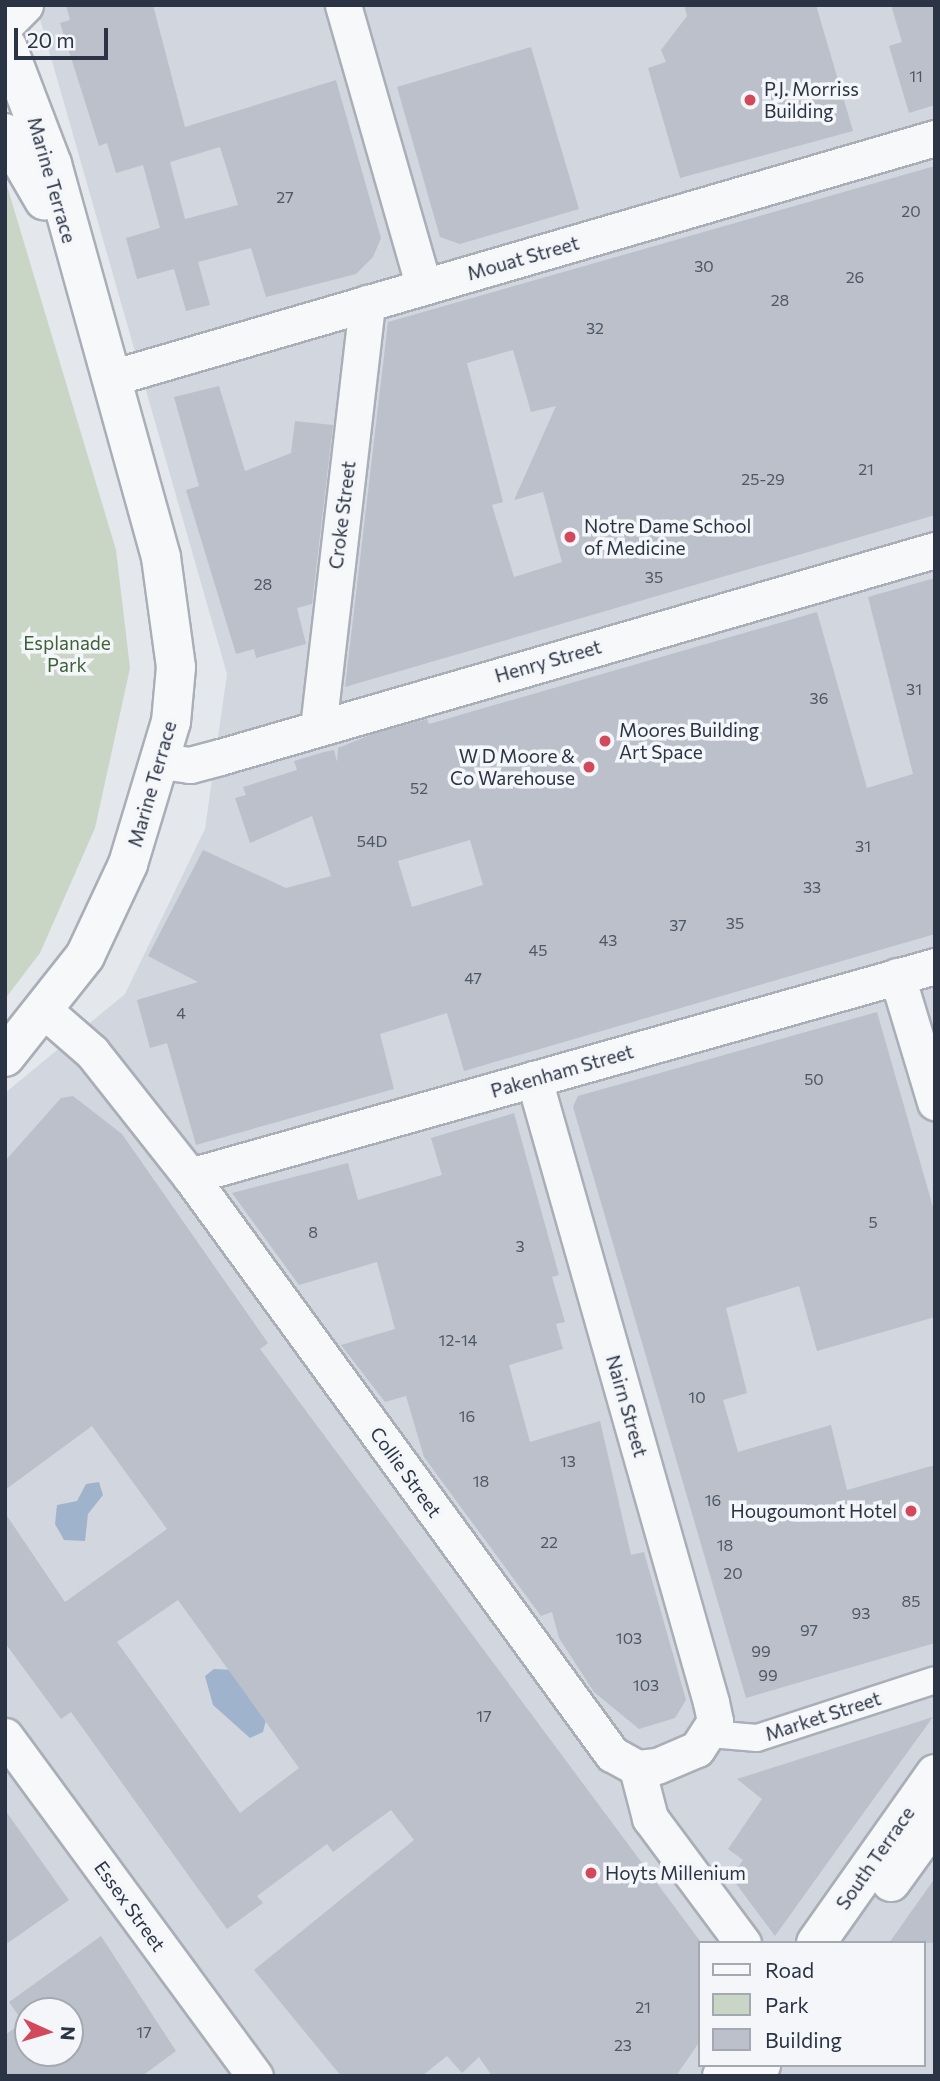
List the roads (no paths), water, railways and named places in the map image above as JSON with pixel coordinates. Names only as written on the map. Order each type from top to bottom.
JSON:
[{"type":"street","points":[[6,39],[23,5]]},
{"type":"street","points":[[343,5],[424,287]]},
{"type":"street","name":"Marine Terrace","points":[[5,1057],[46,1012],[85,956],[123,876],[162,761],[176,667],[172,618],[111,378],[78,275],[52,164],[6,39]]},
{"type":"street","name":"Marine Terrace","points":[[5,133],[31,171],[78,275]]},
{"type":"street","name":"Mouat Street","points":[[111,378],[935,138]]},
{"type":"street","name":"Croke Street","points":[[318,728],[367,303]]},
{"type":"street","name":"Henry Street","points":[[162,761],[190,765],[935,550]]},
{"type":"street","name":"Pakenham Street","points":[[190,1176],[935,966]]},
{"type":"street","points":[[897,976],[935,1102]]},
{"type":"street","name":"Collie Street","points":[[46,1012],[92,1052],[190,1176],[612,1754],[637,1768]]},
{"type":"street","name":"Nairn Street","points":[[534,1079],[711,1702],[710,1734]]},
{"type":"street","name":"Market Street","points":[[710,1734],[757,1738],[935,1680]]},
{"type":"street","points":[[710,1734],[679,1759],[637,1768],[650,1818],[742,1941]]},
{"type":"street","name":"Essex Street","points":[[5,1736],[255,2076]]},
{"type":"street","name":"South Terrace","points":[[817,1941],[935,1774]]},
{"type":"street","name":"South Terrace","points":[[849,1941],[935,1821]]},
{"type":"water","points":[[99,1482],[103,1495],[88,1514],[85,1541],[64,1540],[55,1524],[57,1505],[77,1501],[86,1484]]},
{"type":"water","points":[[214,1669],[234,1670],[267,1716],[263,1732],[250,1738],[213,1705],[205,1676]]},
{"type":"place","name":"P.J. Morriss Building","points":[[750,100]]},
{"type":"place","name":"Notre Dame School of Medicine","points":[[570,537]]},
{"type":"place","name":"Moores Building Art Space","points":[[605,741]]},
{"type":"place","name":"W D Moore & Co Warehouse","points":[[589,767]]},
{"type":"place","name":"Hougoumont Hotel","points":[[911,1511]]},
{"type":"place","name":"Hoyts Millenium","points":[[591,1873]]},
{"type":"park label","name":"Esplanade Park","points":[[67,654]]}]
